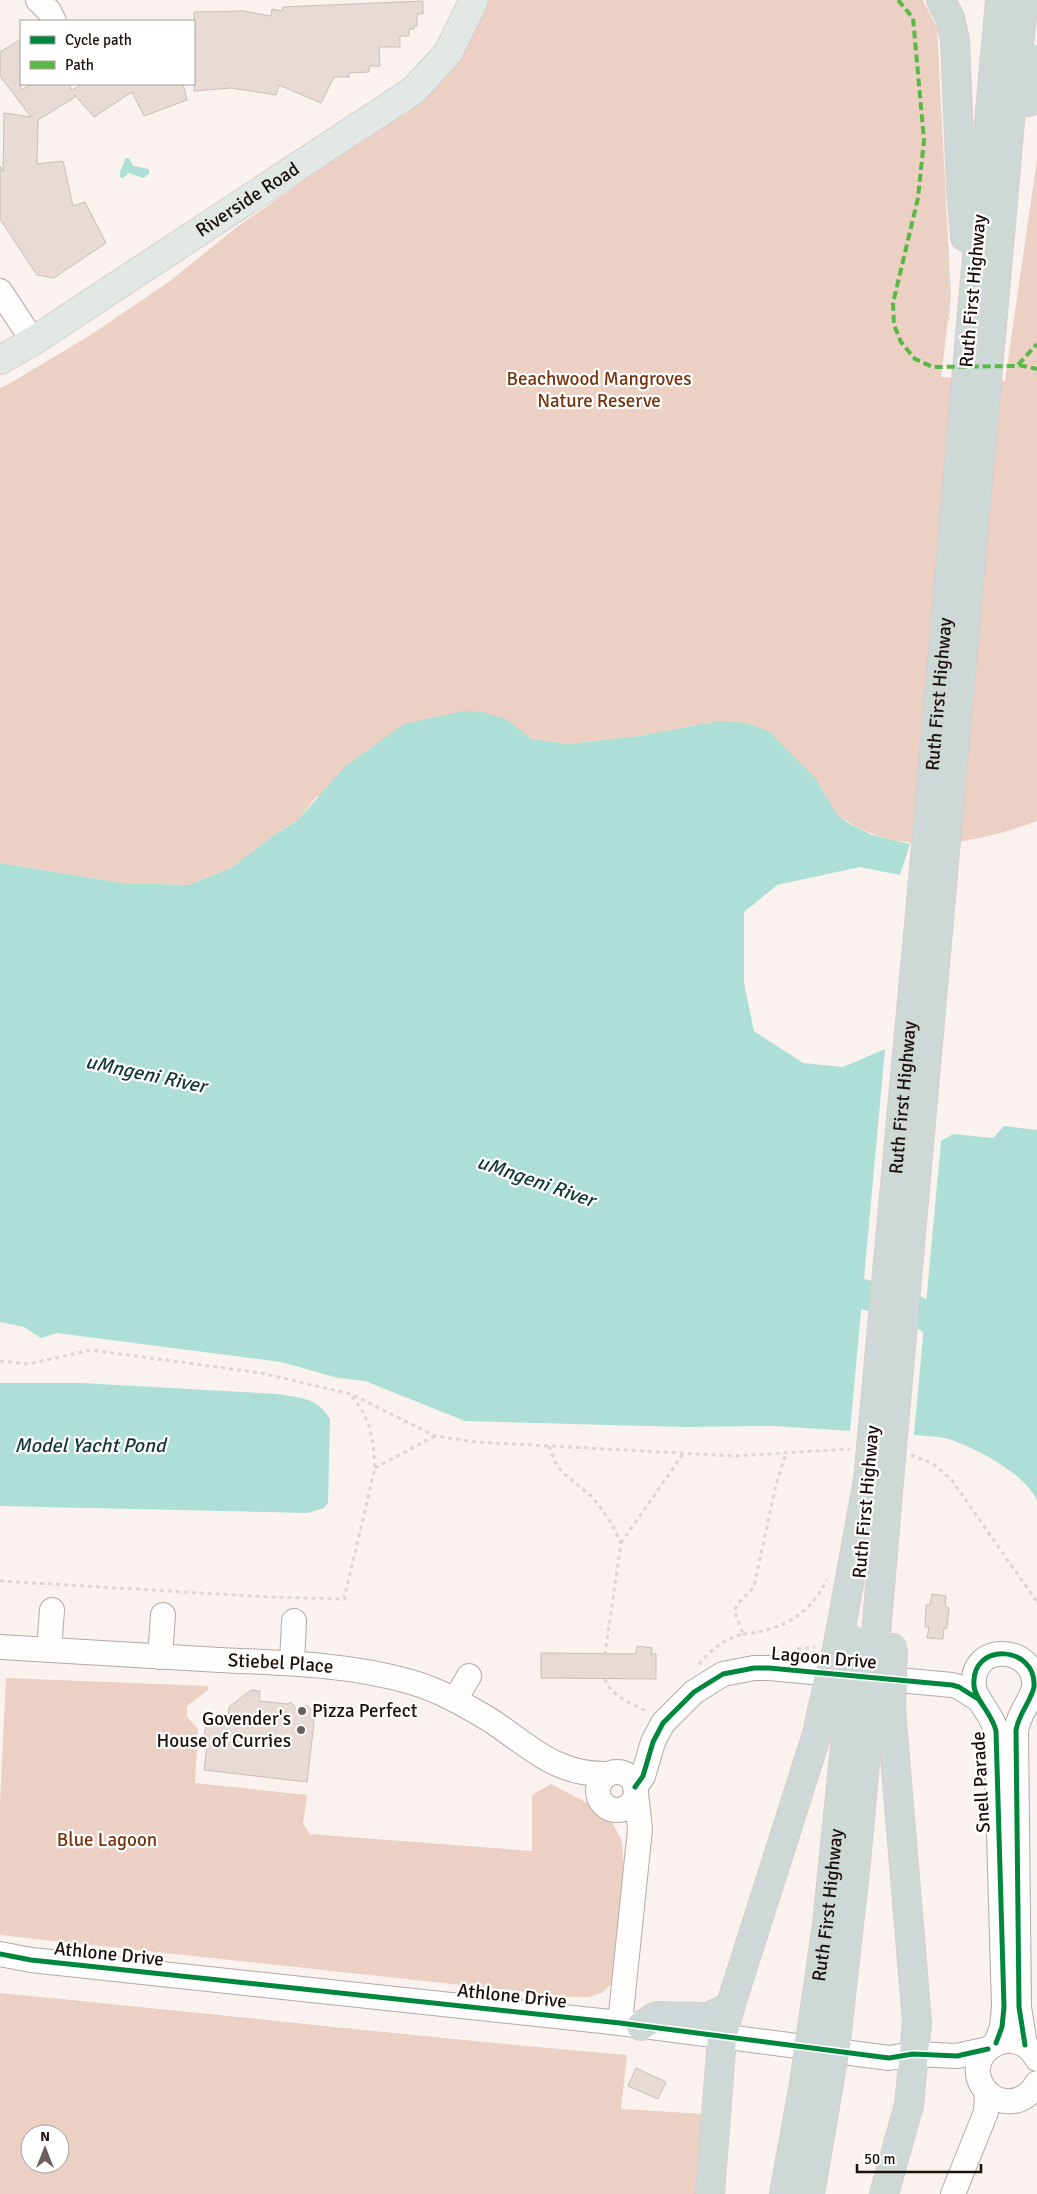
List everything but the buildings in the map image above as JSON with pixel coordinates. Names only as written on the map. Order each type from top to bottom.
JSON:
[{"type":"highway","points":[[941,0],[950,18],[955,40],[961,187],[982,317]]},
{"type":"highway","name":"Ruth First Highway","points":[[982,317],[1000,0]]},
{"type":"highway","name":"Ruth First Highway","points":[[810,2194],[817,2083],[856,1862],[858,1708],[882,1488],[925,859],[982,317],[1010,122],[1024,0]]},
{"type":"highway","points":[[982,317],[1013,186],[1037,60]]},
{"type":"highway","points":[[882,1488],[858,1708],[917,2022],[905,2060],[908,2105],[884,2194]]},
{"type":"highway","points":[[710,2194],[722,2038],[730,2007],[817,1734],[858,1708]]},
{"type":"highway","points":[[631,2024],[656,2016],[708,2017],[730,2007]]},
{"type":"highway","name":"Ruth First Highway","points":[[784,2194],[817,2083]]},
{"type":"main road","name":"Riverside Road","points":[[0,360],[33,341],[414,90],[448,53],[458,38],[469,4]]},
{"type":"street","points":[[38,0],[49,11],[54,20]]},
{"type":"street","points":[[0,291],[33,341]]},
{"type":"street","points":[[49,1650],[52,1610]]},
{"type":"street","points":[[160,1657],[163,1615]]},
{"type":"street","points":[[292,1664],[294,1621]]},
{"type":"street","name":"Stiebel Place","points":[[0,1647],[292,1664],[350,1669],[389,1677],[426,1687],[455,1700],[490,1720],[541,1756],[573,1787],[609,1807]]},
{"type":"street","name":"Snell Parade","points":[[984,2089],[978,2076],[978,2066],[982,2056],[992,2046],[1002,2027],[1004,2007],[996,1731],[991,1716],[978,1699],[974,1685],[975,1676],[984,1660],[1001,1653],[1010,1654],[1026,1663],[1031,1670],[1034,1688],[1018,1720],[1016,1730],[1019,2007],[1031,2052]]},
{"type":"street","name":"Lagoon Drive","points":[[636,1790],[643,1776],[653,1742],[663,1723],[687,1698],[709,1681],[738,1670],[754,1668],[952,1685],[959,1687],[978,1699]]},
{"type":"street","points":[[455,1700],[469,1676]]},
{"type":"street","name":"Stiebel Place","points":[[541,1756],[578,1773],[607,1774]]},
{"type":"street","points":[[631,2024],[638,1847],[639,1813],[636,1790],[630,1776],[619,1772],[607,1774],[598,1784],[599,1798],[627,1824],[638,1847]]},
{"type":"street","points":[[609,1807],[628,1807],[636,1790]]},
{"type":"street","name":"Athlone Drive","points":[[0,1954],[31,1960],[631,2024],[722,2038],[905,2060],[965,2075],[1003,2101],[1013,2102]]},
{"type":"street","name":"Athlone Drive","points":[[0,1963],[31,1960]]},
{"type":"street","name":"Athlone Drive","points":[[905,2060],[957,2056],[1016,2041],[1031,2052]]},
{"type":"street","points":[[970,2194],[1000,2119],[1013,2102],[1032,2092],[1037,2084]]},
{"type":"street","points":[[953,2194],[986,2112],[984,2089]]},
{"type":"path","points":[[0,1361],[28,1364],[91,1350],[261,1373],[351,1394],[435,1436],[476,1442],[735,1456],[855,1450]]},
{"type":"path","points":[[0,1581],[268,1597],[344,1599],[376,1468],[369,1426],[362,1410],[351,1394]]},
{"type":"path","points":[[376,1468],[435,1436]]},
{"type":"path","points":[[548,1446],[562,1472],[591,1496],[601,1508],[612,1523],[621,1543]]},
{"type":"path","points":[[605,1654],[621,1543],[683,1453]]},
{"type":"path","points":[[743,1634],[735,1613],[736,1606],[751,1592],[754,1586],[776,1485],[786,1453]]},
{"type":"path","points":[[905,1455],[915,1456],[932,1463],[951,1479],[1037,1602]]},
{"type":"path","points":[[693,1671],[710,1651],[730,1638],[743,1634],[766,1632],[792,1620],[813,1604],[828,1578]]},
{"type":"path","points":[[605,1678],[609,1688],[624,1699],[655,1716],[663,1723]]},
{"type":"green space","name":"Beachwood Mangroves Nature Reserve","points":[[480,0],[923,0],[937,28],[951,296],[941,377],[1005,381],[1037,159],[1037,821],[987,836],[961,841],[909,842],[883,837],[859,828],[837,814],[770,732],[718,721],[638,736],[568,744],[532,739],[521,731],[316,797],[298,820],[274,835],[231,868],[188,885],[123,883],[0,863],[0,388],[89,336],[170,281],[238,226],[349,149]]},
{"type":"green space","name":"Blue Lagoon","points":[[6,1678],[208,1686],[208,1690],[187,1706],[187,1717],[198,1729],[195,1783],[307,1795],[303,1824],[310,1834],[532,1851],[532,1795],[551,1784],[607,1813],[621,1839],[624,1909],[616,1970],[611,1984],[602,1993],[589,1997],[572,1997],[0,1935],[0,1803]]},
{"type":"green space","points":[[0,1993],[470,2041],[627,2055],[621,2109],[706,2114],[698,2194],[0,2194]]},
{"type":"water","points":[[127,158],[129,158],[133,166],[149,169],[149,174],[143,178],[129,173],[123,178],[120,177],[120,171]]},
{"type":"water","points":[[463,711],[483,712],[506,719],[532,739],[568,744],[638,736],[718,721],[747,723],[770,732],[815,778],[837,814],[848,823],[872,835],[910,844],[900,875],[860,867],[777,885],[744,912],[744,983],[754,1031],[803,1063],[843,1067],[885,1049],[850,1431],[775,1426],[685,1427],[465,1421],[365,1381],[338,1378],[281,1362],[57,1333],[41,1338],[24,1327],[0,1322],[0,863],[123,883],[188,885],[231,868],[274,835],[298,820],[345,766],[404,724]]},
{"type":"water","points":[[1004,1126],[1037,1130],[1037,1501],[1032,1491],[1011,1471],[983,1454],[945,1438],[914,1435],[941,1141],[953,1134],[993,1138]]},
{"type":"water","name":"Model Yacht Pond","points":[[0,1383],[82,1383],[277,1394],[314,1402],[330,1419],[328,1503],[324,1508],[307,1513],[0,1506]]},
{"type":"waterway","name":"uMngeni River","points":[[823,1282],[913,1309],[961,1336]]},
{"type":"marked path","points":[[898,0],[913,18],[924,140],[918,198],[893,303],[894,325],[901,342],[915,359],[933,367],[1017,366],[1037,344]]},
{"type":"marked path","points":[[1019,365],[1037,369]]},
{"type":"cycle path","points":[[996,2043],[1002,2027],[1004,2007],[996,1731],[991,1718],[977,1696],[974,1686],[976,1671],[982,1661],[992,1655],[1004,1654],[1015,1656],[1025,1663],[1032,1673],[1034,1687],[1016,1730],[1019,2007],[1025,2045]]},
{"type":"cycle path","points":[[635,1787],[643,1776],[653,1742],[663,1723],[694,1692],[723,1674],[754,1668],[769,1668],[952,1685],[959,1687],[978,1699]]},
{"type":"cycle path","points":[[0,1954],[31,1960],[620,2023],[889,2058],[913,2054],[957,2056],[988,2049]]},
{"type":"place","name":"Pizza Perfect","points":[[302,1711]]},
{"type":"place","name":"Govender's House of Curries","points":[[301,1730]]}]
